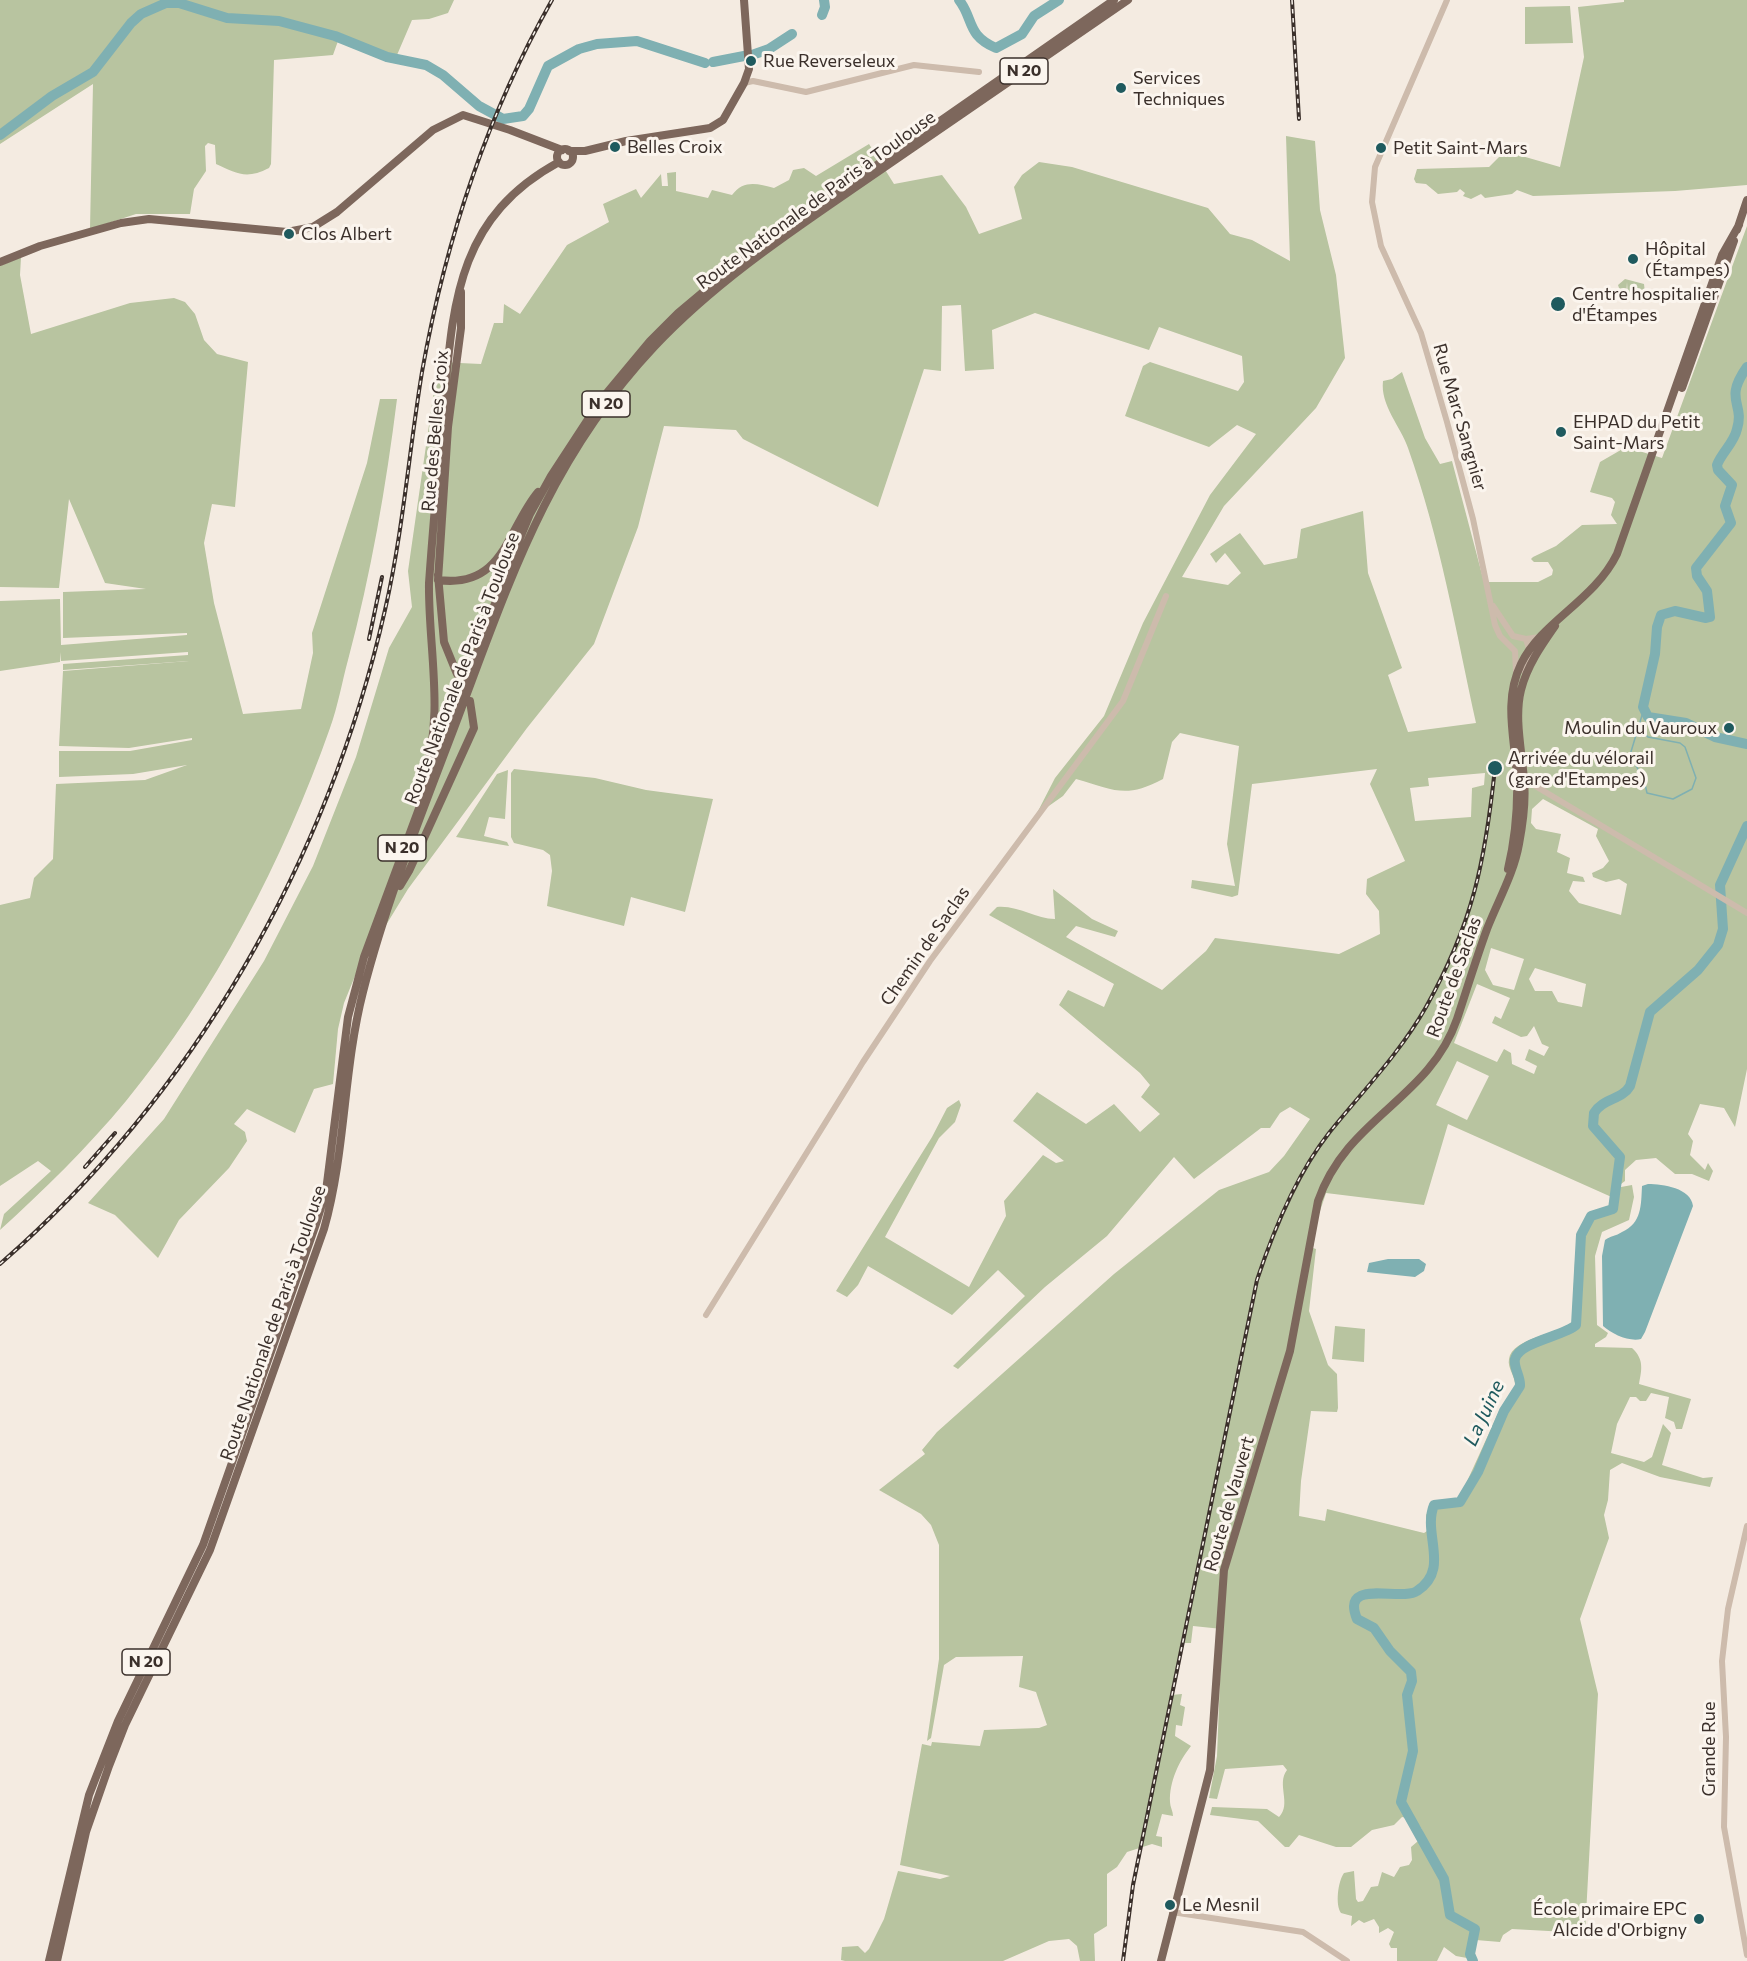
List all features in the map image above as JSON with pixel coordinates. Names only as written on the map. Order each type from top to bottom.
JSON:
[{"type":"main road","points":[[0,262],[40,246],[120,223],[149,219],[286,232],[313,227],[337,212],[433,130],[463,116],[510,130],[564,156],[626,141],[710,128],[726,116],[748,73],[744,0]]},
{"type":"main road","name":"Route Nationale de Paris à Toulouse","points":[[49,1961],[89,1796],[118,1721],[203,1545],[316,1224],[326,1191],[339,1077],[351,1006],[364,957],[419,804],[530,514],[573,439],[623,372],[664,327],[711,284],[746,256],[1114,0]]},
{"type":"main road","name":"Route Nationale de Paris à Toulouse","points":[[57,1961],[86,1832],[109,1766],[125,1725],[210,1550],[324,1229],[337,1177],[348,1079],[360,1006],[391,900],[517,558],[556,481],[580,441],[628,376],[682,318],[751,260],[1128,0]]},
{"type":"main road","name":"Rue des Belles Croix","points":[[433,529],[460,284],[472,250],[499,209],[532,179],[564,156]]},
{"type":"main road","points":[[1555,626],[1600,582],[1612,564],[1657,447],[1722,255],[1739,225],[1747,200]]},
{"type":"main road","name":"Rue des Belles Croix","points":[[438,580],[457,310]]},
{"type":"main road","points":[[438,580],[450,581],[472,576],[495,564],[528,504],[551,476]]},
{"type":"main road","points":[[433,529],[444,642],[457,674]]},
{"type":"main road","points":[[419,804],[421,784],[433,740],[435,716],[428,626],[433,529]]},
{"type":"main road","name":"Route de Saclas","points":[[1504,887],[1515,828],[1517,777],[1511,713],[1516,676],[1540,637],[1555,626]]},
{"type":"main road","name":"Route de Saclas","points":[[1308,1246],[1318,1200],[1335,1162],[1358,1134],[1425,1074],[1442,1051],[1456,1021],[1473,967],[1519,846],[1524,783],[1519,726],[1521,689],[1539,649],[1555,626]]},
{"type":"main road","points":[[391,900],[409,871],[465,751],[474,728],[474,714],[470,701]]},
{"type":"main road","name":"Route de Vauvert","points":[[1161,1961],[1211,1761],[1224,1570],[1290,1352],[1308,1246]]},
{"type":"street","name":"Rue Marc Sangnier","points":[[1447,0],[1375,167],[1372,201],[1381,246],[1421,333],[1470,508],[1495,625],[1500,636],[1515,651]]},
{"type":"street","points":[[744,83],[753,81],[806,92],[914,65],[979,72]]},
{"type":"street","name":"Chemin de Saclas","points":[[706,1315],[863,1062],[930,961],[1123,701],[1166,596]]},
{"type":"street","name":"Rue Marc Sangnier","points":[[1491,603],[1507,630],[1513,636],[1526,639]]},
{"type":"street","points":[[1521,689],[1530,650],[1526,639],[1540,637]]},
{"type":"street","points":[[1516,676],[1515,651],[1539,649]]},
{"type":"street","points":[[1517,777],[1747,913]]},
{"type":"street","name":"Grande Rue","points":[[1747,1526],[1722,1646],[1726,1737],[1724,1827],[1747,1955]]},
{"type":"street","points":[[1172,1912],[1303,1932],[1347,1961]]},
{"type":"green space","points":[[0,0],[454,0],[448,13],[429,19],[412,20],[394,62],[338,41],[333,55],[274,60],[271,164],[269,168],[254,174],[241,174],[229,170],[216,164],[215,145],[208,143],[205,146],[206,171],[194,189],[190,214],[136,214],[90,229],[93,84],[0,144]]},
{"type":"green space","points":[[1624,0],[1747,0],[1747,185],[1675,191],[1533,196],[1517,190],[1512,194],[1485,198],[1481,194],[1471,199],[1463,196],[1465,193],[1460,189],[1457,192],[1438,194],[1426,184],[1416,183],[1414,179],[1417,169],[1489,167],[1503,153],[1515,154],[1560,167],[1584,57],[1578,7],[1624,2]]},
{"type":"green space","points":[[1570,6],[1573,43],[1525,44],[1525,7]]},
{"type":"green space","points":[[1286,136],[1315,141],[1320,210],[1336,275],[1345,358],[1316,408],[1224,506],[1182,577],[1228,585],[1241,573],[1225,553],[1216,563],[1210,554],[1240,533],[1264,565],[1297,558],[1301,529],[1363,511],[1368,573],[1402,668],[1388,675],[1408,732],[1476,723],[1429,516],[1405,440],[1385,399],[1383,381],[1392,379],[1402,372],[1425,438],[1440,464],[1452,461],[1484,582],[1538,582],[1552,575],[1553,570],[1548,562],[1534,562],[1531,559],[1533,557],[1556,546],[1582,525],[1617,524],[1611,515],[1615,502],[1612,498],[1590,492],[1600,462],[1626,447],[1662,458],[1747,226],[1747,1069],[1735,1127],[1724,1108],[1700,1104],[1688,1134],[1693,1141],[1690,1155],[1705,1170],[1708,1163],[1713,1171],[1709,1181],[1692,1174],[1675,1174],[1656,1158],[1636,1160],[1625,1170],[1625,1181],[1621,1184],[1621,1187],[1632,1185],[1634,1197],[1629,1220],[1602,1232],[1595,1256],[1597,1325],[1608,1333],[1595,1344],[1595,1347],[1632,1348],[1639,1356],[1641,1364],[1639,1384],[1691,1399],[1682,1429],[1676,1429],[1674,1422],[1665,1418],[1669,1397],[1651,1393],[1646,1401],[1640,1401],[1636,1397],[1630,1397],[1617,1424],[1611,1453],[1644,1462],[1652,1457],[1663,1424],[1671,1433],[1662,1465],[1703,1478],[1713,1477],[1710,1487],[1660,1477],[1622,1463],[1610,1470],[1608,1500],[1604,1515],[1609,1538],[1580,1619],[1598,1694],[1585,1933],[1512,1929],[1503,1935],[1500,1942],[1476,1940],[1474,1953],[1467,1958],[1456,1956],[1444,1947],[1437,1961],[1397,1961],[1397,1948],[1391,1948],[1389,1944],[1394,1932],[1388,1928],[1379,1933],[1379,1927],[1374,1919],[1364,1923],[1359,1920],[1351,1926],[1352,1916],[1341,1913],[1338,1904],[1339,1887],[1344,1873],[1354,1871],[1356,1899],[1358,1902],[1363,1901],[1371,1887],[1378,1886],[1382,1872],[1394,1877],[1400,1867],[1409,1865],[1412,1860],[1411,1847],[1424,1836],[1421,1828],[1414,1821],[1402,1817],[1394,1825],[1372,1830],[1351,1847],[1336,1847],[1299,1835],[1289,1847],[1285,1847],[1258,1821],[1210,1815],[1212,1807],[1267,1809],[1279,1817],[1283,1812],[1283,1781],[1287,1770],[1283,1765],[1225,1769],[1217,1799],[1209,1798],[1217,1756],[1222,1629],[1193,1626],[1191,1643],[1182,1643],[1171,1695],[1182,1694],[1180,1705],[1185,1707],[1182,1726],[1176,1725],[1175,1736],[1191,1746],[1173,1779],[1170,1802],[1173,1816],[1162,1814],[1156,1836],[1162,1837],[1162,1847],[1152,1844],[1127,1852],[1117,1867],[1107,1874],[1107,1926],[1094,1934],[1095,1961],[1080,1961],[1077,1946],[1069,1939],[1049,1941],[1003,1961],[841,1960],[842,1947],[858,1946],[865,1953],[869,1949],[884,1919],[898,1871],[940,1879],[950,1876],[900,1865],[922,1744],[931,1746],[932,1742],[980,1746],[984,1730],[1039,1728],[1047,1725],[1036,1692],[1019,1687],[1023,1656],[956,1657],[944,1665],[931,1738],[927,1741],[939,1659],[939,1545],[931,1525],[921,1514],[879,1490],[925,1454],[922,1450],[937,1432],[1114,1274],[1219,1190],[1269,1172],[1284,1156],[1310,1119],[1290,1107],[1280,1113],[1270,1128],[1261,1128],[1194,1179],[1174,1157],[1107,1236],[1045,1287],[958,1369],[953,1366],[1025,1296],[998,1270],[952,1315],[868,1266],[858,1285],[847,1297],[836,1291],[932,1137],[947,1108],[959,1100],[961,1105],[955,1122],[939,1138],[885,1237],[969,1287],[1006,1216],[1004,1201],[1043,1155],[1056,1163],[1064,1161],[1013,1121],[1037,1092],[1086,1124],[1114,1104],[1140,1132],[1160,1114],[1141,1097],[1150,1085],[1140,1073],[1059,1005],[1068,990],[1104,1007],[1114,984],[989,915],[997,907],[1005,907],[1055,919],[1053,889],[1092,919],[1118,931],[1115,937],[1076,926],[1066,937],[1162,990],[1206,951],[1215,938],[1339,954],[1380,934],[1379,911],[1366,894],[1367,879],[1405,861],[1370,784],[1377,769],[1252,784],[1238,895],[1232,897],[1191,888],[1192,880],[1235,886],[1227,844],[1239,746],[1180,733],[1172,742],[1163,779],[1139,789],[1120,791],[1076,779],[1063,796],[1036,815],[1055,778],[1104,716],[1143,623],[1210,495],[1256,434],[1237,425],[1209,447],[1125,416],[1143,366],[1150,362],[1238,391],[1244,382],[1242,356],[1159,327],[1149,350],[1035,313],[992,330],[994,369],[965,371],[961,305],[942,306],[941,371],[924,369],[878,507],[743,439],[736,430],[664,426],[638,527],[594,644],[527,728],[408,889],[355,976],[344,1003],[338,1029],[333,1084],[314,1089],[295,1133],[247,1109],[234,1124],[245,1132],[247,1141],[229,1168],[179,1220],[158,1258],[115,1215],[88,1203],[164,1119],[264,961],[313,866],[356,757],[389,648],[412,607],[408,571],[438,362],[481,364],[494,323],[503,323],[504,304],[520,314],[567,245],[609,222],[603,204],[636,189],[641,198],[661,174],[662,186],[668,186],[667,173],[676,172],[676,191],[708,198],[712,190],[732,195],[741,187],[752,184],[774,188],[789,180],[793,170],[804,168],[816,176],[869,144],[894,184],[942,175],[966,207],[979,234],[1022,219],[1014,187],[1022,175],[1039,162],[1072,167],[1208,208],[1230,234],[1252,240],[1290,261]],"holes":[[[1485,773],[1484,785],[1472,788],[1471,817],[1415,821],[1410,788],[1429,786],[1428,778]],[[1543,799],[1598,829],[1596,836],[1609,861],[1603,868],[1592,873],[1593,877],[1606,882],[1619,879],[1627,884],[1621,915],[1579,903],[1569,891],[1573,881],[1585,882],[1583,877],[1567,873],[1570,858],[1557,852],[1561,834],[1536,829],[1531,823],[1532,809]],[[1491,948],[1524,959],[1514,990],[1493,985],[1485,970]],[[1535,968],[1586,984],[1582,1007],[1558,1002],[1552,991],[1535,991],[1529,979]],[[1477,984],[1510,998],[1501,1019],[1495,1016],[1492,1023],[1521,1037],[1527,1036],[1534,1026],[1542,1044],[1549,1047],[1544,1056],[1529,1049],[1525,1060],[1537,1066],[1534,1074],[1512,1064],[1511,1053],[1504,1049],[1497,1062],[1454,1043]],[[1457,1061],[1489,1076],[1467,1120],[1436,1105]],[[1448,1124],[1616,1199],[1609,1212],[1591,1218],[1583,1228],[1579,1260],[1575,1261],[1572,1322],[1527,1341],[1512,1352],[1509,1362],[1515,1386],[1500,1409],[1459,1499],[1433,1502],[1426,1515],[1427,1531],[1424,1533],[1327,1509],[1325,1521],[1299,1516],[1301,1481],[1311,1411],[1337,1412],[1338,1408],[1337,1374],[1328,1365],[1309,1311],[1317,1220],[1326,1193],[1424,1205]]]},
{"type":"green space","points":[[21,257],[20,275],[31,334],[130,303],[174,298],[185,302],[195,314],[204,340],[217,354],[248,362],[235,507],[212,504],[204,543],[214,603],[243,714],[301,709],[313,653],[312,633],[367,463],[380,399],[397,399],[371,563],[335,711],[311,778],[268,876],[217,970],[158,1059],[96,1135],[0,1230],[4,1214],[51,1171],[38,1161],[0,1186],[0,905],[30,898],[34,878],[53,859],[56,784],[145,780],[187,765],[133,774],[59,777],[59,751],[130,751],[192,740],[192,738],[129,748],[59,746],[63,671],[189,661],[63,670],[63,664],[188,655],[188,652],[61,661],[61,652],[60,662],[0,671],[0,601],[60,599],[61,645],[187,635],[187,633],[63,638],[63,592],[146,589],[105,583],[69,499],[59,588],[0,587],[0,266]]},
{"type":"green space","points":[[1625,279],[1644,284],[1645,293],[1628,297],[1627,282],[1626,297],[1621,294],[1618,285]]},
{"type":"green space","points":[[514,769],[595,778],[646,790],[713,799],[685,912],[631,897],[624,926],[547,906],[552,871],[550,855],[543,850],[514,843],[511,837],[511,773]]},
{"type":"green space","points":[[508,770],[505,819],[489,817],[484,836],[507,842],[509,846],[456,837],[497,774]]},
{"type":"green space","points":[[1335,1326],[1365,1329],[1364,1362],[1332,1359]]},
{"type":"water","points":[[1648,1184],[1668,1186],[1682,1191],[1691,1200],[1693,1206],[1645,1332],[1641,1339],[1636,1340],[1611,1332],[1603,1326],[1602,1256],[1605,1240],[1629,1228],[1637,1218],[1641,1207],[1642,1186]]},
{"type":"water","points":[[1388,1259],[1419,1259],[1426,1264],[1424,1271],[1415,1277],[1367,1272],[1369,1263]]},
{"type":"waterway","points":[[822,15],[825,7],[824,0]]},
{"type":"waterway","points":[[959,0],[975,32],[986,43],[996,48],[1022,34],[1034,16],[1059,0]]},
{"type":"waterway","points":[[0,135],[52,96],[93,72],[131,23],[141,14],[166,3],[179,3],[227,18],[279,21],[335,36],[387,57],[426,65],[443,75],[479,106],[503,119],[523,116],[529,109],[548,66],[579,49],[597,44],[637,41],[705,63]]},
{"type":"waterway","points":[[752,55],[769,49],[792,34]]},
{"type":"waterway","points":[[713,62],[744,56]]},
{"type":"waterway","points":[[1747,367],[1736,387],[1739,420],[1735,434],[1717,465],[1718,470],[1732,485],[1725,506],[1731,523],[1696,568],[1697,576],[1707,591],[1710,617],[1675,611],[1661,615],[1643,707],[1648,717],[1686,723],[1715,737],[1747,744]]},
{"type":"waterway","points":[[1640,729],[1648,737],[1680,743],[1685,747],[1696,778],[1692,789],[1673,799],[1647,793],[1644,780],[1630,755],[1643,712]]},
{"type":"waterway","name":"La Juine","points":[[1473,1961],[1470,1954],[1475,1929],[1450,1915],[1444,1879],[1401,1802],[1413,1751],[1407,1695],[1412,1681],[1411,1672],[1390,1651],[1374,1628],[1357,1619],[1354,1606],[1357,1598],[1364,1595],[1409,1594],[1417,1591],[1427,1582],[1434,1562],[1431,1528],[1434,1505],[1460,1502],[1478,1472],[1504,1411],[1520,1386],[1515,1362],[1518,1353],[1576,1325],[1581,1235],[1591,1216],[1613,1209],[1620,1157],[1593,1126],[1594,1113],[1602,1104],[1627,1091],[1630,1086],[1650,1012],[1698,970],[1718,945],[1723,929],[1720,885],[1747,826]]},
{"type":"railway","points":[[0,1264],[70,1198],[134,1126],[192,1049],[244,967],[289,882],[328,794],[360,703],[385,610],[401,521],[422,372],[456,228],[488,134],[552,0]]},
{"type":"railway","points":[[1292,0],[1299,119]]},
{"type":"railway","points":[[369,639],[382,577]]},
{"type":"railway","points":[[1123,1961],[1133,1885],[1257,1280],[1279,1222],[1306,1167],[1329,1133],[1405,1040],[1442,976],[1466,919],[1474,891],[1487,833],[1495,768]]},
{"type":"railway","points":[[85,1167],[115,1133]]},
{"type":"place","name":"Rue Reverseleux","points":[[751,61]]},
{"type":"place","name":"Services Techniques","points":[[1121,88]]},
{"type":"place","name":"Belles Croix","points":[[615,147]]},
{"type":"place","name":"Petit Saint-Mars","points":[[1381,148]]},
{"type":"place","name":"Clos Albert","points":[[289,234]]},
{"type":"place","name":"Hôpital (Étampes)","points":[[1633,259]]},
{"type":"place","name":"Centre hospitalier d'Étampes","points":[[1558,304]]},
{"type":"place","name":"EHPAD du Petit Saint-Mars","points":[[1561,432]]},
{"type":"place","name":"Moulin du Vauroux","points":[[1729,728]]},
{"type":"place","name":"Arrivée du vélorail (gare d'Etampes)","points":[[1495,768]]},
{"type":"place","name":"Le Mesnil","points":[[1170,1905]]},
{"type":"place","name":"École primaire EPC Alcide d'Orbigny","points":[[1699,1919]]}]
